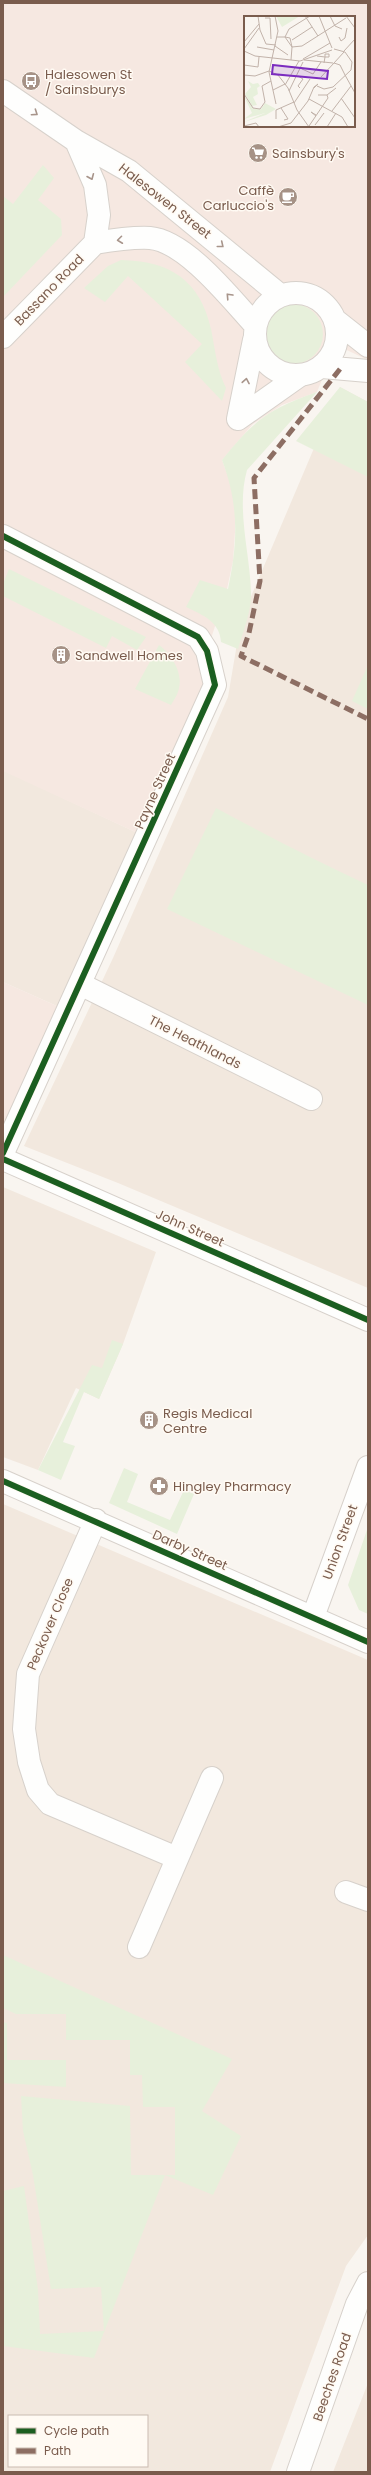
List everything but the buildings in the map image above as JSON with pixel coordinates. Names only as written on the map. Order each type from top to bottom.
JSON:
[{"type":"street","name":"Halesowen Street","points":[[3,91],[76,141],[129,171],[280,295]]},
{"type":"street","points":[[76,141],[95,185],[99,215],[95,243],[131,238],[152,238],[172,244],[210,276],[255,332],[259,354],[269,367],[283,374],[299,376]]},
{"type":"street","name":"Bassano Road","points":[[3,337],[95,243]]},
{"type":"street","points":[[335,320],[336,344],[331,356],[322,367],[313,372],[299,376],[238,419],[255,332],[266,306],[280,295],[305,293],[318,299],[328,308],[335,320],[368,346]]},
{"type":"street","points":[[322,367],[368,371]]},
{"type":"street","name":"Payne Street","points":[[3,536],[198,637],[207,651],[215,685],[3,1153]]},
{"type":"street","name":"The Heathlands","points":[[80,984],[311,1099]]},
{"type":"street","name":"John Street","points":[[3,1159],[368,1320]]},
{"type":"street","name":"Union Street","points":[[313,1617],[368,1467]]},
{"type":"street","name":"Darby Street","points":[[3,1481],[96,1520],[368,1642]]},
{"type":"street","name":"Peckover Close","points":[[96,1520],[30,1667],[25,1693],[24,1729],[29,1762],[38,1790],[50,1804],[177,1858]]},
{"type":"street","points":[[139,1947],[212,1778]]},
{"type":"street","points":[[346,1892],[368,1900]]},
{"type":"street","name":"Beeches Road","points":[[298,2472],[357,2304],[368,2283]]},
{"type":"shaded area","points":[[3,3],[368,3],[368,360],[336,345],[317,392],[282,405],[253,424],[222,460],[231,484],[235,505],[235,532],[233,561],[227,589],[207,651],[215,685],[146,837],[3,771]]},
{"type":"shaded area","points":[[340,387],[368,402],[368,1288],[118,1183],[24,1146],[113,958],[228,697],[241,620]]},
{"type":"shaded area","points":[[3,770],[146,837],[68,1011],[3,982]]},
{"type":"shaded area","points":[[3,982],[68,1011],[3,1153]]},
{"type":"shaded area","points":[[3,1187],[156,1252],[123,1344],[99,1399],[76,1388],[38,1470],[3,1457]]},
{"type":"shaded area","points":[[3,1504],[368,1660],[368,2235],[346,2266],[270,2472],[3,2472]]},
{"type":"shaded area","points":[[368,2383],[368,2472],[333,2472]]},
{"type":"green space","points":[[43,165],[54,178],[38,200],[61,219],[62,235],[3,297],[3,196],[13,204]]},
{"type":"green space","points":[[121,260],[154,264],[168,269],[180,276],[191,286],[206,312],[211,329],[218,367],[226,388],[222,401],[185,362],[202,344],[128,276],[105,302],[84,288],[108,266]]},
{"type":"green space","points":[[293,304],[310,309],[318,317],[323,334],[318,351],[310,359],[293,364],[276,359],[268,351],[263,334],[268,317],[276,309]]},
{"type":"green space","points":[[340,387],[368,402],[368,477],[296,441]]},
{"type":"green space","points":[[317,392],[247,470],[244,485],[243,515],[251,599],[247,621],[238,649],[221,642],[218,629],[210,620],[186,607],[200,580],[228,589],[234,555],[235,524],[232,493],[222,460],[253,425],[264,417],[286,404]]},
{"type":"green space","points":[[9,569],[146,637],[137,650],[112,636],[106,648],[3,596],[3,584]]},
{"type":"green space","points":[[159,645],[172,658],[178,670],[180,682],[176,697],[171,705],[135,689]]},
{"type":"green space","points":[[368,665],[368,709],[352,701]]},
{"type":"green space","points":[[216,808],[291,848],[368,885],[368,1005],[167,909]]},
{"type":"green space","points":[[112,1340],[123,1344],[99,1399],[84,1392],[63,1442],[75,1446],[61,1480],[38,1470],[92,1365],[102,1368]]},
{"type":"green space","points":[[124,1468],[138,1474],[127,1502],[170,1520],[184,1490],[194,1494],[177,1534],[109,1503]]},
{"type":"green space","points":[[368,1527],[368,1614],[359,1610],[348,1585]]},
{"type":"green space","points":[[3,1955],[232,2059],[202,2111],[241,2136],[213,2195],[165,2175],[175,2175],[175,2107],[143,2107],[142,2075],[130,2075],[130,2040],[66,2040],[66,2014],[16,2014],[3,2008]]},
{"type":"green space","points":[[3,2022],[7,2023],[7,2060],[66,2060],[66,2087],[3,2083]]},
{"type":"green space","points":[[21,2096],[130,2106],[131,2175],[165,2175],[94,2358],[3,2346],[3,2191],[24,2186],[38,2290],[40,2334],[104,2331],[101,2287],[51,2289],[33,2175],[23,2131]]},
{"type":"marked path","points":[[340,369],[254,478],[260,581],[249,633],[241,656],[368,719]]},
{"type":"cycle path","points":[[3,536],[198,637],[207,651],[215,685],[3,1153]]},
{"type":"cycle path","points":[[3,1159],[368,1320]]},
{"type":"cycle path","points":[[3,1481],[368,1642]]},
{"type":"place","name":"Halesowen St / Sainsburys","points":[[31,81]]},
{"type":"place","name":"Sainsbury's","points":[[258,153]]},
{"type":"place","name":"Caffè Carluccio's","points":[[288,197]]},
{"type":"place","name":"Sandwell Homes","points":[[61,655]]},
{"type":"place","name":"Regis Medical Centre","points":[[149,1420]]},
{"type":"place","name":"Hingley Pharmacy","points":[[159,1486]]}]
